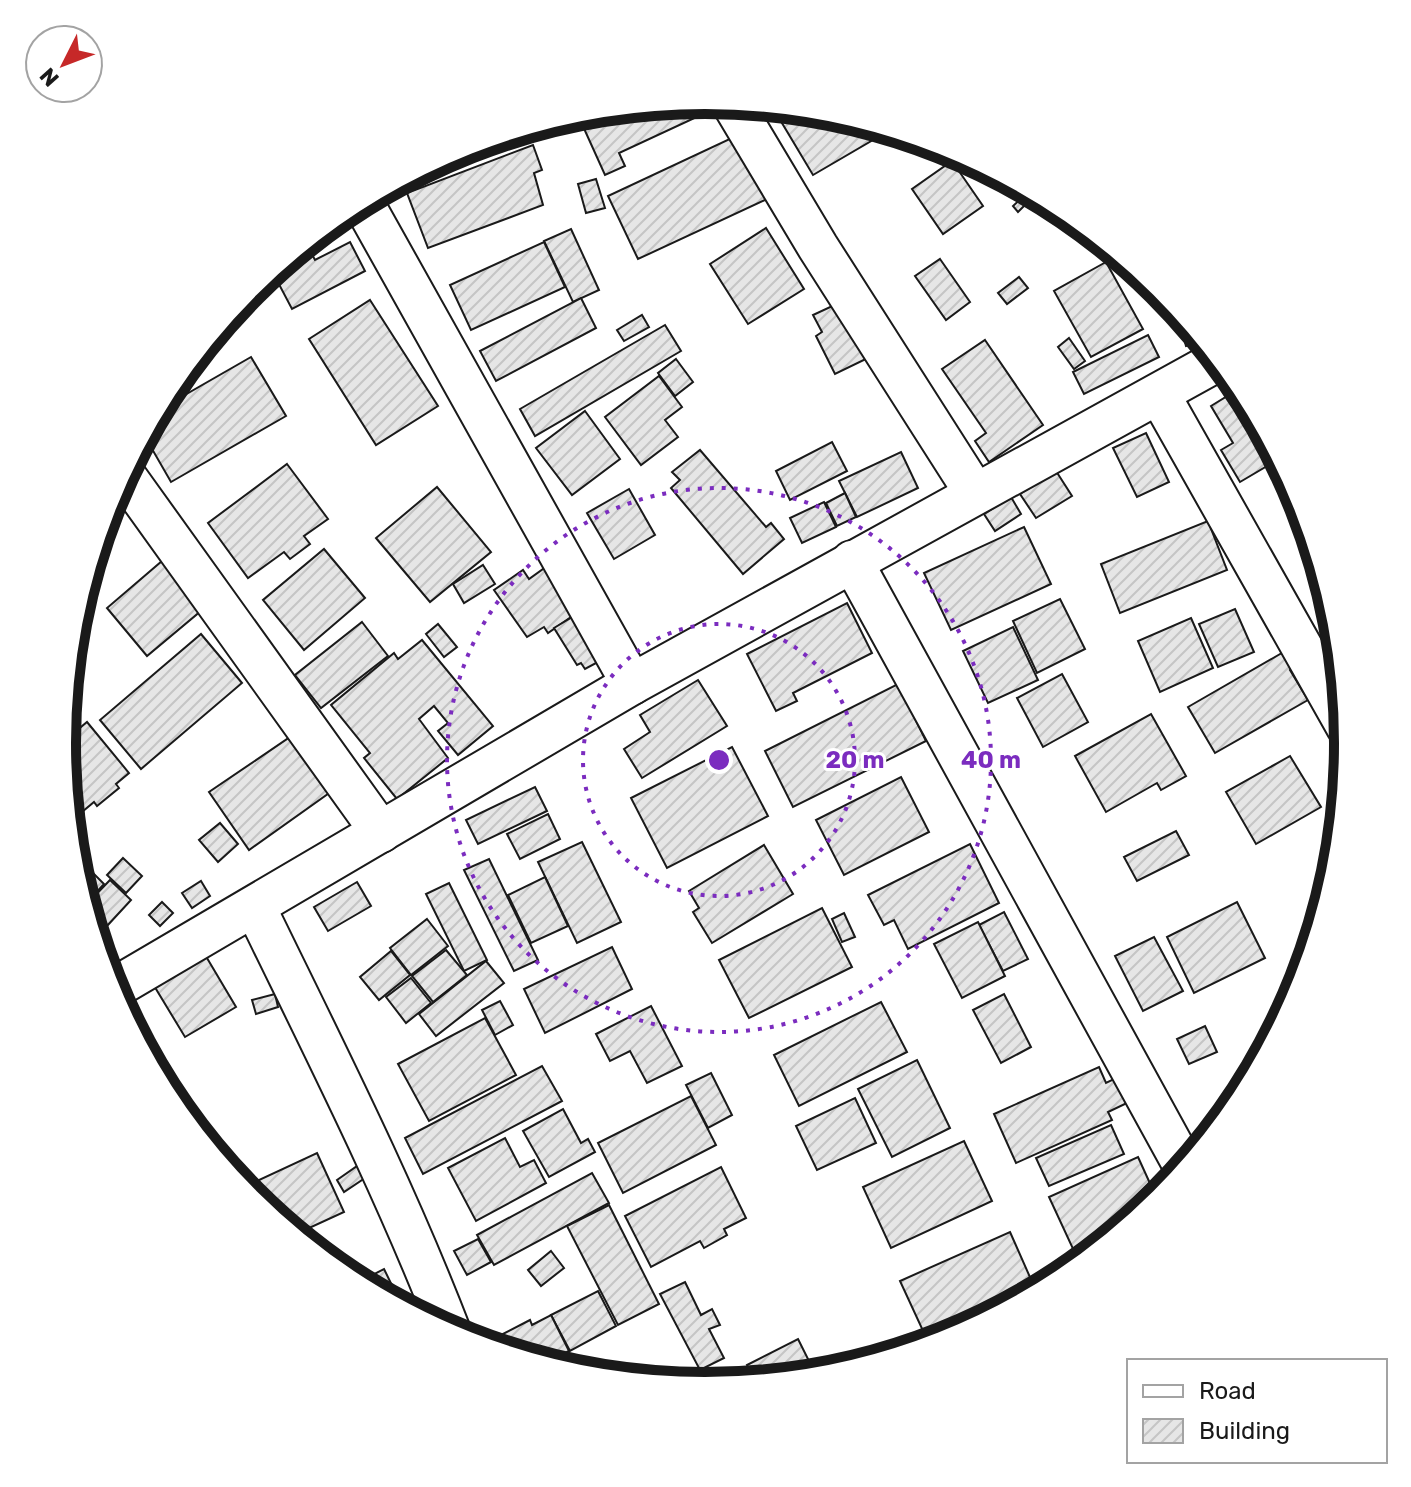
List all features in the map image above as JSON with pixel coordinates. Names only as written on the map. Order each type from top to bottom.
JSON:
[{"type":"street","points":[[739,115],[818,247],[975,493]]},
{"type":"street","points":[[368,212],[632,684]]},
{"type":"street","points":[[124,983],[256,909],[632,684],[1209,366]]},
{"type":"street","points":[[1159,394],[1334,704]]},
{"type":"street","points":[[132,485],[381,832]]},
{"type":"street","points":[[852,561],[1180,1158]]},
{"type":"street","points":[[256,909],[392,1190],[443,1315]]},
{"type":"building","points":[[701,114],[619,153],[625,166],[605,175],[583,126],[623,119]]},
{"type":"building","points":[[779,118],[877,138],[813,175]]},
{"type":"building","points":[[736,136],[767,199],[638,259],[608,196]]},
{"type":"building","points":[[533,145],[542,170],[534,173],[543,205],[428,248],[407,193]]},
{"type":"building","points":[[949,163],[956,166],[983,206],[943,234],[912,189]]},
{"type":"building","points":[[596,179],[605,208],[586,213],[578,184]]},
{"type":"building","points":[[1021,199],[1027,203],[1018,212],[1013,206]]},
{"type":"building","points":[[766,228],[804,289],[748,324],[710,264]]},
{"type":"building","points":[[571,229],[599,290],[573,302],[544,241]]},
{"type":"building","points":[[350,242],[365,271],[292,309],[278,282],[311,253],[315,260]]},
{"type":"building","points":[[544,242],[565,287],[471,330],[450,285]]},
{"type":"building","points":[[940,259],[970,302],[946,320],[915,276]]},
{"type":"building","points":[[1106,262],[1143,329],[1091,357],[1054,291]]},
{"type":"building","points":[[1019,277],[1028,288],[1007,304],[998,293]]},
{"type":"building","points":[[581,298],[596,328],[496,381],[480,351]]},
{"type":"building","points":[[370,300],[438,406],[376,445],[309,339]]},
{"type":"building","points":[[843,301],[872,356],[835,374],[816,336],[822,332],[813,315]]},
{"type":"building","points":[[642,315],[649,327],[624,341],[617,330]]},
{"type":"building","points":[[665,325],[681,351],[535,436],[520,409]]},
{"type":"building","points":[[1182,332],[1192,344],[1186,346]]},
{"type":"building","points":[[1148,335],[1159,357],[1084,394],[1073,372]]},
{"type":"building","points":[[1069,338],[1085,361],[1074,369],[1058,347]]},
{"type":"building","points":[[985,340],[1043,425],[989,462],[975,441],[986,433],[942,369]]},
{"type":"building","points":[[251,357],[286,416],[171,482],[151,447],[179,398]]},
{"type":"building","points":[[676,359],[693,382],[675,396],[658,373]]},
{"type":"building","points":[[659,376],[682,407],[665,420],[678,437],[641,465],[605,417]]},
{"type":"building","points":[[1229,395],[1270,464],[1240,482],[1221,450],[1233,443],[1211,406]]},
{"type":"building","points":[[585,411],[620,459],[572,495],[536,448]]},
{"type":"building","points":[[1146,433],[1169,482],[1137,497],[1113,448]]},
{"type":"building","points":[[832,442],[847,471],[790,500],[776,471]]},
{"type":"building","points":[[700,450],[766,527],[771,523],[784,539],[743,574],[671,488],[680,480],[672,472]]},
{"type":"building","points":[[901,452],[918,488],[857,517],[839,481]]},
{"type":"building","points":[[287,464],[328,519],[304,536],[310,544],[290,559],[284,552],[248,578],[208,523]]},
{"type":"building","points":[[1056,471],[1072,496],[1036,518],[1020,494]]},
{"type":"building","points":[[437,487],[491,552],[430,602],[376,538]]},
{"type":"building","points":[[629,489],[655,535],[614,559],[587,513]]},
{"type":"building","points":[[1281,489],[1295,524],[1295,524],[1278,490]]},
{"type":"building","points":[[845,493],[856,517],[837,526],[826,503]]},
{"type":"building","points":[[1011,497],[1021,514],[995,531],[984,514]]},
{"type":"building","points":[[824,502],[836,527],[802,543],[790,518]]},
{"type":"building","points":[[1208,521],[1227,570],[1120,613],[1101,564]]},
{"type":"building","points":[[1024,527],[1051,584],[951,630],[924,573]]},
{"type":"building","points":[[324,549],[365,598],[304,650],[263,600]]},
{"type":"building","points":[[162,561],[202,610],[147,656],[107,608]]},
{"type":"building","points":[[550,564],[581,610],[548,633],[544,627],[527,637],[494,590],[523,570],[529,579]]},
{"type":"building","points":[[483,565],[495,584],[464,603],[453,584]]},
{"type":"building","points":[[1060,599],[1085,649],[1037,673],[1013,621]]},
{"type":"building","points":[[847,603],[872,653],[793,693],[797,701],[776,711],[747,654]]},
{"type":"building","points":[[1235,609],[1254,652],[1218,667],[1199,624]]},
{"type":"building","points":[[579,613],[598,662],[585,669],[581,663],[577,665],[554,628]]},
{"type":"building","points":[[1191,618],[1213,668],[1160,692],[1138,641]]},
{"type":"building","points":[[362,622],[388,656],[321,708],[295,675]]},
{"type":"building","points":[[438,624],[457,647],[444,657],[426,634]]},
{"type":"building","points":[[1013,627],[1038,680],[988,703],[963,651]]},
{"type":"building","points":[[201,634],[242,683],[141,769],[100,720]]},
{"type":"building","points":[[422,640],[493,726],[458,755],[438,731],[448,723],[434,706],[419,719],[448,758],[397,799],[364,758],[370,753],[331,705],[394,653],[398,659]]},
{"type":"building","points":[[1287,650],[1296,666],[1290,670],[1308,700],[1215,753],[1188,707]]},
{"type":"building","points":[[1062,674],[1088,722],[1043,747],[1017,698]]},
{"type":"building","points":[[698,680],[727,726],[642,778],[624,749],[650,732],[640,715]]},
{"type":"building","points":[[898,684],[926,741],[793,807],[765,751]]},
{"type":"building","points":[[1151,714],[1186,776],[1161,790],[1157,783],[1106,812],[1075,756]]},
{"type":"building","points":[[87,722],[129,773],[116,784],[119,788],[97,806],[94,802],[80,814],[77,785],[76,731]]},
{"type":"building","points":[[293,735],[332,791],[249,850],[209,792]]},
{"type":"building","points":[[732,747],[768,816],[667,868],[631,798]]},
{"type":"building","points":[[1290,756],[1321,807],[1256,844],[1226,792]]},
{"type":"building","points":[[901,777],[929,832],[844,875],[816,820]]},
{"type":"building","points":[[535,787],[547,811],[478,844],[466,820]]},
{"type":"building","points":[[548,814],[560,839],[520,859],[507,834]]},
{"type":"building","points":[[220,823],[238,844],[218,862],[199,840]]},
{"type":"building","points":[[1176,831],[1189,855],[1137,881],[1124,857]]},
{"type":"building","points":[[582,842],[621,922],[577,943],[538,862]]},
{"type":"building","points":[[970,844],[999,903],[908,949],[894,920],[884,925],[868,895]]},
{"type":"building","points":[[764,845],[793,894],[712,943],[693,912],[699,908],[689,891]]},
{"type":"building","points":[[123,858],[142,876],[126,893],[107,875]]},
{"type":"building","points":[[489,859],[538,960],[514,971],[464,870]]},
{"type":"building","points":[[89,869],[104,884],[94,895]]},
{"type":"building","points":[[545,877],[568,926],[531,943],[508,895]]},
{"type":"building","points":[[110,880],[131,900],[107,926],[101,920],[95,896]]},
{"type":"building","points":[[201,881],[210,896],[192,908],[182,893]]},
{"type":"building","points":[[357,882],[371,906],[328,931],[314,907]]},
{"type":"building","points":[[449,883],[487,960],[464,971],[426,894]]},
{"type":"building","points":[[162,902],[173,913],[160,926],[149,915]]},
{"type":"building","points":[[1237,902],[1265,958],[1194,993],[1167,937]]},
{"type":"building","points":[[822,908],[852,967],[749,1018],[719,960]]},
{"type":"building","points":[[1004,912],[1028,959],[1003,971],[979,925]]},
{"type":"building","points":[[844,913],[855,937],[842,942],[832,919]]},
{"type":"building","points":[[427,919],[448,946],[411,975],[390,948]]},
{"type":"building","points":[[978,922],[1005,976],[962,998],[934,944]]},
{"type":"building","points":[[1154,937],[1183,991],[1143,1011],[1115,956]]},
{"type":"building","points":[[612,947],[632,989],[545,1033],[524,989]]},
{"type":"building","points":[[446,950],[467,975],[433,1002],[412,976]]},
{"type":"building","points":[[391,951],[410,975],[379,1000],[360,977]]},
{"type":"building","points":[[204,953],[236,1007],[185,1037],[153,984]]},
{"type":"building","points":[[486,961],[504,983],[436,1036],[419,1014]]},
{"type":"building","points":[[411,978],[431,1003],[406,1023],[386,997]]},
{"type":"building","points":[[275,994],[278,1007],[256,1014],[252,1000]]},
{"type":"building","points":[[1004,994],[1031,1047],[1001,1063],[973,1010]]},
{"type":"building","points":[[500,1001],[513,1025],[495,1035],[482,1010]]},
{"type":"building","points":[[881,1002],[907,1052],[799,1106],[774,1055]]},
{"type":"building","points":[[651,1006],[682,1066],[647,1083],[630,1051],[610,1061],[596,1034]]},
{"type":"building","points":[[485,1018],[516,1075],[429,1121],[398,1064]]},
{"type":"building","points":[[1205,1026],[1217,1052],[1189,1064],[1177,1039]]},
{"type":"building","points":[[917,1060],[950,1128],[892,1157],[858,1089]]},
{"type":"building","points":[[542,1066],[562,1101],[423,1174],[405,1138]]},
{"type":"building","points":[[1099,1067],[1106,1083],[1116,1078],[1127,1103],[1108,1112],[1112,1120],[1016,1163],[994,1114]]},
{"type":"building","points":[[711,1073],[732,1115],[708,1128],[686,1085]]},
{"type":"building","points":[[691,1096],[716,1145],[623,1193],[598,1143]]},
{"type":"building","points":[[855,1098],[876,1143],[817,1170],[796,1126]]},
{"type":"building","points":[[563,1109],[581,1143],[588,1139],[595,1152],[549,1177],[523,1131]]},
{"type":"building","points":[[1111,1125],[1124,1154],[1049,1186],[1036,1158]]},
{"type":"building","points":[[505,1138],[520,1167],[534,1160],[546,1183],[476,1221],[448,1168]]},
{"type":"building","points":[[964,1141],[992,1201],[891,1248],[863,1187]]},
{"type":"building","points":[[317,1153],[344,1212],[309,1228],[312,1235],[254,1182]]},
{"type":"building","points":[[1138,1157],[1152,1188],[1089,1243],[1074,1251],[1049,1197]]},
{"type":"building","points":[[360,1164],[368,1176],[344,1192],[337,1180]]},
{"type":"building","points":[[721,1167],[746,1218],[724,1229],[727,1235],[704,1248],[700,1241],[651,1267],[625,1216]]},
{"type":"building","points":[[592,1173],[609,1203],[494,1265],[477,1235]]},
{"type":"building","points":[[609,1205],[659,1304],[618,1325],[567,1226]]},
{"type":"building","points":[[1010,1232],[1032,1282],[924,1333],[900,1281]]},
{"type":"building","points":[[478,1239],[491,1262],[467,1275],[454,1251]]},
{"type":"building","points":[[551,1251],[564,1268],[541,1286],[528,1270]]},
{"type":"building","points":[[384,1269],[395,1291],[391,1289],[370,1276]]},
{"type":"building","points":[[685,1282],[701,1315],[712,1309],[720,1325],[709,1329],[724,1358],[700,1370],[660,1294]]},
{"type":"building","points":[[598,1291],[616,1326],[570,1351],[551,1315]]},
{"type":"building","points":[[551,1315],[569,1351],[560,1356],[496,1337],[530,1320],[532,1325]]},
{"type":"building","points":[[798,1339],[810,1363],[751,1372],[747,1365]]}]
